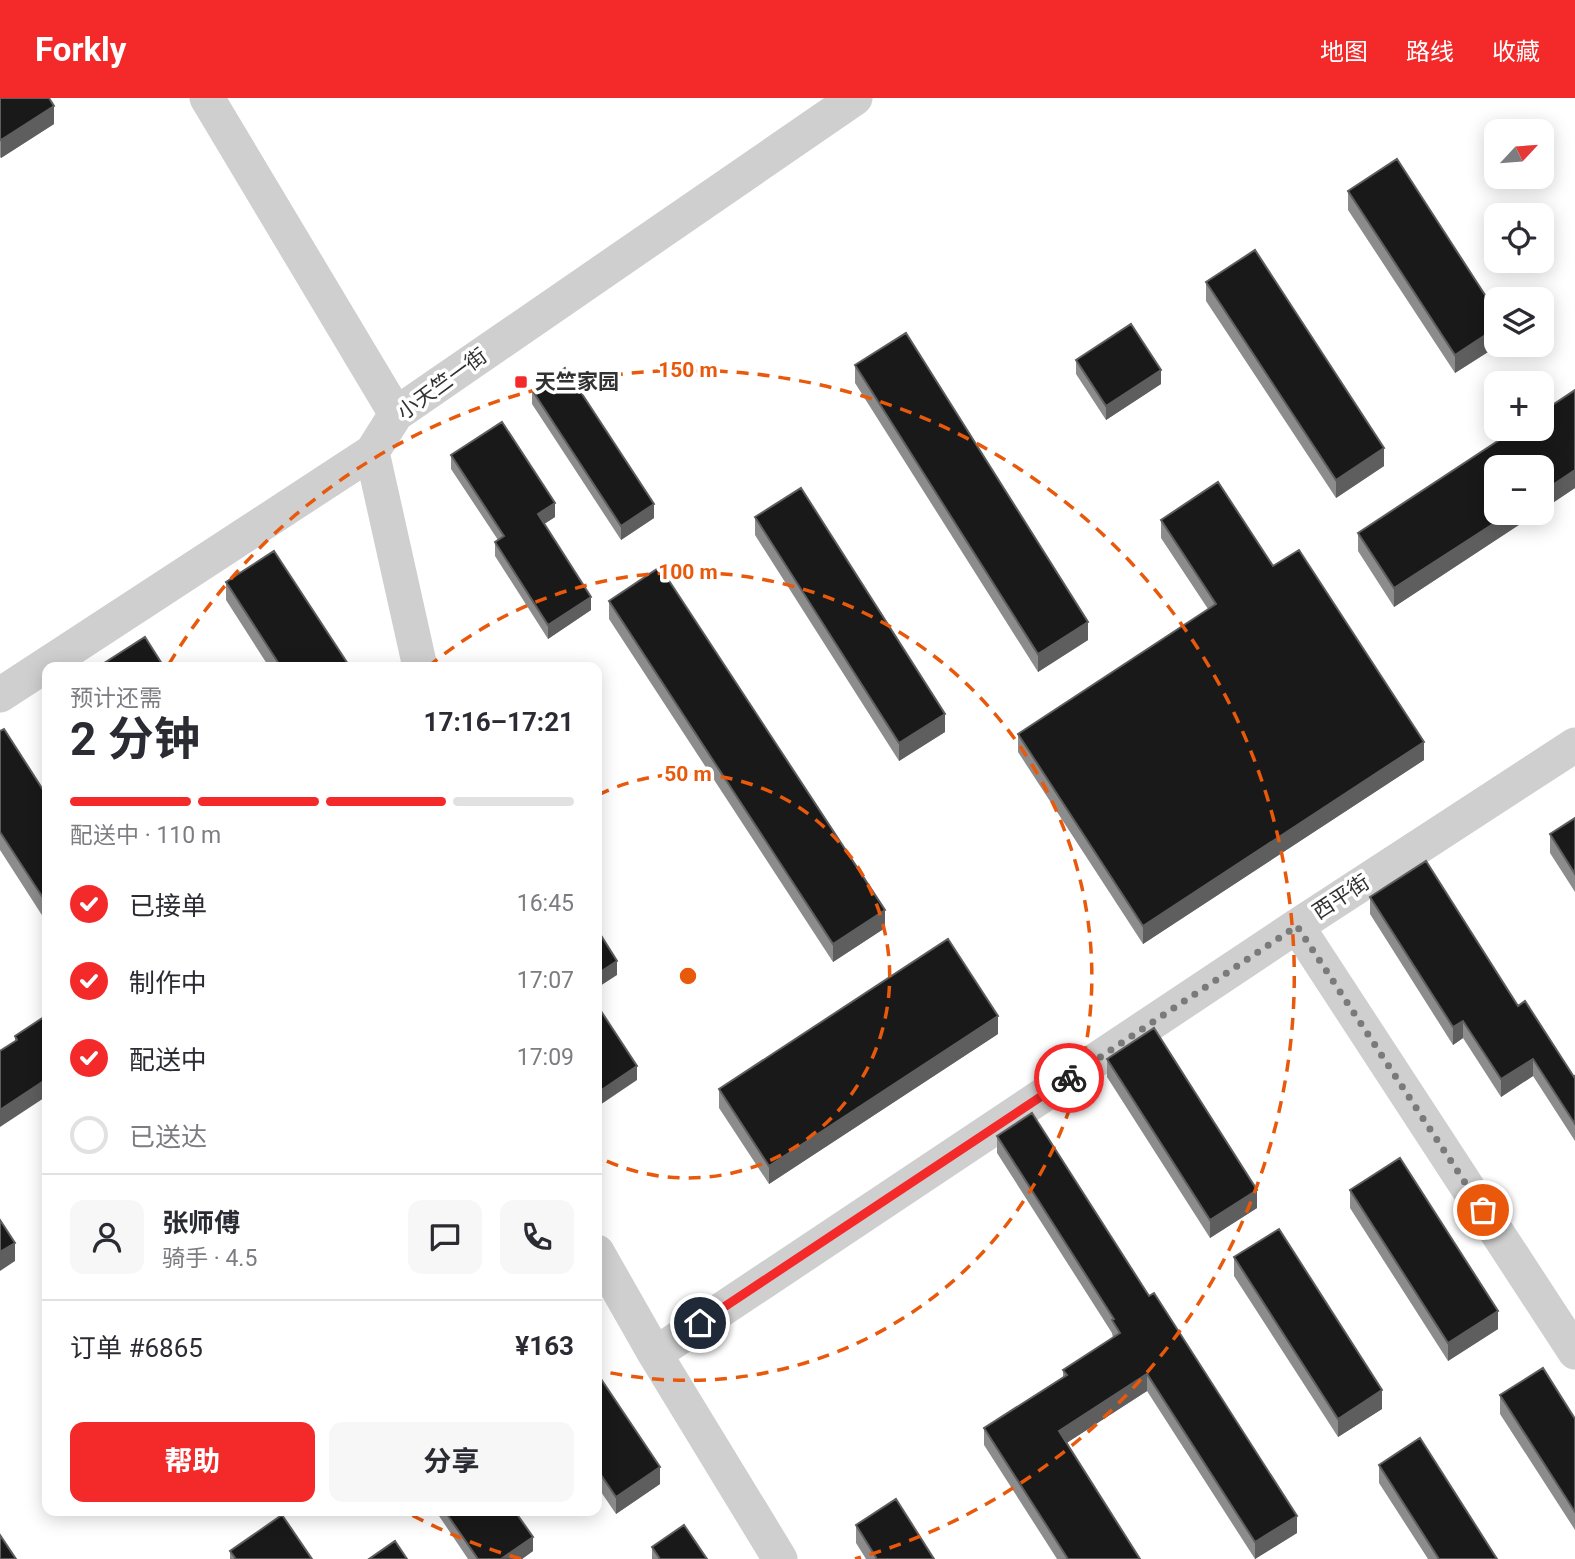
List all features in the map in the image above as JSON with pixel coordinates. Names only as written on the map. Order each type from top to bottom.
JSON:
[{"type":"street","points":[[207,98],[396,414]]},
{"type":"street","name":"小天竺一街","points":[[51,662],[372,452],[396,414],[855,98]]},
{"type":"street","points":[[372,452],[418,662]]},
{"type":"street","name":"小天竺一街","points":[[0,695],[42,668]]},
{"type":"street","name":"西平街","points":[[654,1354],[1297,926],[1575,745]]},
{"type":"street","points":[[1297,926],[1575,1352]]},
{"type":"street","points":[[602,1261],[654,1354],[780,1559]]},
{"type":"building","points":[[0,98],[49,98],[54,106],[1,140]]},
{"type":"building","points":[[1397,159],[1484,293],[1484,336],[1455,355],[1348,191]]},
{"type":"building","points":[[1255,250],[1384,448],[1336,480],[1206,282]]},
{"type":"building","points":[[1131,324],[1161,370],[1106,406],[1076,360]]},
{"type":"building","points":[[906,333],[1088,622],[1038,654],[855,365]]},
{"type":"building","points":[[565,368],[654,504],[621,526],[532,390]]},
{"type":"building","points":[[1575,390],[1575,470],[1554,484],[1554,455],[1484,455],[1484,525],[1491,525],[1394,588],[1358,533],[1498,441],[1554,441],[1554,404]]},
{"type":"building","points":[[502,422],[555,503],[538,514],[591,597],[548,625],[495,542],[504,536],[451,455]]},
{"type":"building","points":[[1218,482],[1273,566],[1299,550],[1424,742],[1143,926],[1018,734],[1216,604],[1161,520]]},
{"type":"building","points":[[801,488],[945,714],[899,743],[755,517]]},
{"type":"building","points":[[274,551],[347,662],[278,662],[226,582]]},
{"type":"building","points":[[660,567],[885,910],[833,944],[609,601]]},
{"type":"building","points":[[145,637],[161,662],[106,662]]},
{"type":"building","points":[[4,729],[42,788],[42,896],[0,832],[0,731]]},
{"type":"building","points":[[1575,818],[1575,874],[1550,834]]},
{"type":"building","points":[[1426,861],[1518,1006],[1525,1001],[1575,1076],[1575,1124],[1533,1059],[1501,1079],[1463,1021],[1453,1027],[1370,897]]},
{"type":"building","points":[[602,937],[617,961],[602,971]]},
{"type":"building","points":[[948,939],[998,1016],[769,1166],[719,1089]]},
{"type":"building","points":[[602,1013],[637,1066],[602,1090]]},
{"type":"building","points":[[42,1018],[42,1082],[0,1110],[0,1051],[17,1040],[15,1036]]},
{"type":"building","points":[[1154,1028],[1257,1190],[1210,1220],[1107,1059]]},
{"type":"building","points":[[1032,1113],[1149,1296],[1154,1293],[1297,1516],[1255,1542],[1147,1374],[1059,1431],[1140,1559],[1068,1559],[984,1428],[1067,1375],[1063,1370],[1120,1333],[1112,1320],[1114,1319],[997,1136]]},
{"type":"building","points":[[1400,1158],[1498,1311],[1448,1343],[1350,1190]]},
{"type":"building","points":[[0,1220],[15,1243],[0,1252]]},
{"type":"building","points":[[1279,1229],[1382,1390],[1338,1419],[1234,1257]]},
{"type":"building","points":[[1543,1368],[1575,1419],[1575,1512],[1500,1395]]},
{"type":"building","points":[[602,1380],[660,1467],[616,1497],[602,1476]]},
{"type":"building","points":[[1420,1438],[1497,1559],[1439,1559],[1379,1465]]},
{"type":"building","points":[[896,1499],[934,1559],[877,1559],[856,1525]]},
{"type":"building","points":[[283,1516],[312,1559],[236,1559],[230,1551]]},
{"type":"building","points":[[448,1516],[518,1516],[533,1537],[501,1559],[478,1559]]},
{"type":"building","points":[[684,1525],[707,1559],[660,1559],[652,1547]]},
{"type":"building","points":[[0,1535],[16,1559],[0,1559]]},
{"type":"building","points":[[395,1541],[407,1559],[369,1559]]},
{"type":"way so far","points":[[1069,1078],[1297,926],[1483,1210]]},
{"type":"place","name":"天竺家园","points":[[521,382]]},
{"type":"route","points":[[700,1323],[1069,1078]]}]
